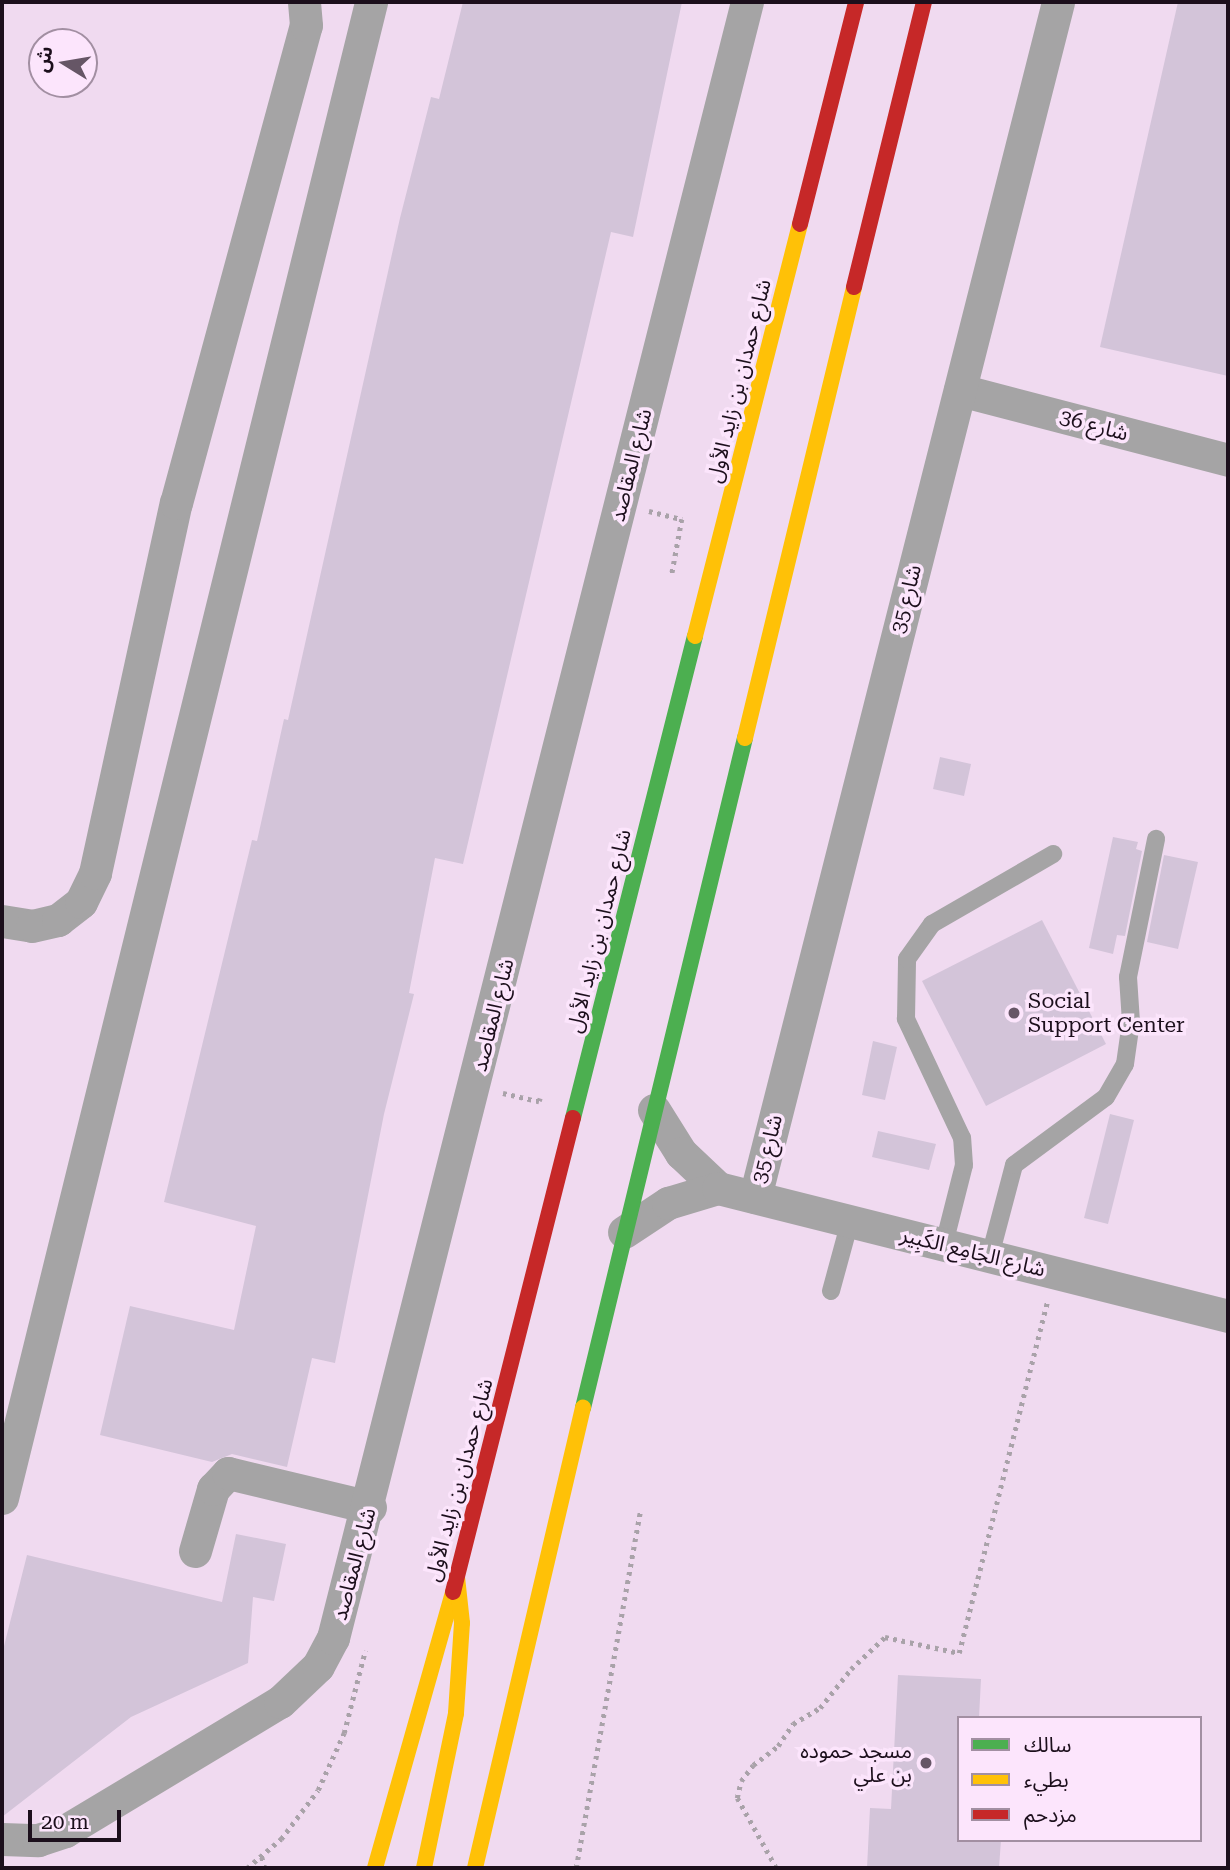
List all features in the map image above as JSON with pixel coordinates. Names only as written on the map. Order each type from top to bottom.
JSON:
[{"type":"main road","points":[[475,1868],[624,1232],[924,2]]},
{"type":"main road","name":"شارع حمدان بن زايد الأول","points":[[375,1868],[457,1577],[851,6]]},
{"type":"main road","points":[[424,1868],[456,1713],[462,1623],[457,1577]]},
{"type":"street","points":[[2,921],[32,926],[58,920],[81,902],[95,873],[176,503],[306,25],[304,2]]},
{"type":"street","points":[[2,1498],[371,2]]},
{"type":"street","name":"شارع المقاصد","points":[[2,1839],[38,1840],[65,1831],[300,1686],[333,1638],[370,1507],[747,2]]},
{"type":"street","name":"شارع 35","points":[[755,1197],[1058,2]]},
{"type":"street","name":"شارع 36","points":[[960,390],[1228,460]]},
{"type":"street","name":"شارع الجَامِع الكَبِير","points":[[654,1110],[681,1153],[718,1188],[1228,1316]]},
{"type":"street","points":[[624,1232],[668,1203],[718,1188]]},
{"type":"street","points":[[195,1550],[213,1489],[228,1473],[370,1507]]},
{"type":"lane","points":[[990,1256],[1014,1165],[1106,1097],[1125,1064],[1131,1022],[1128,976],[1156,839]]},
{"type":"lane","points":[[944,1244],[964,1164],[962,1138],[906,1019],[907,959],[932,924],[1053,855]]},
{"type":"lane","points":[[831,1291],[850,1221]]},
{"type":"path","points":[[621,504],[682,519],[671,580]]},
{"type":"path","points":[[476,1084],[539,1101],[542,1088]]},
{"type":"path","points":[[776,1868],[737,1798],[741,1781],[753,1765],[778,1746],[793,1724],[820,1708],[851,1669],[885,1637],[958,1653],[1054,1272]]},
{"type":"path","points":[[576,1868],[640,1513]]},
{"type":"path","points":[[262,1857],[265,1868]]},
{"type":"building","points":[[463,2],[682,2],[633,237],[611,232],[463,864],[435,858],[409,993],[414,994],[384,1114],[335,1363],[312,1358],[287,1467],[232,1454],[212,1462],[100,1435],[130,1306],[234,1330],[256,1226],[164,1202],[252,840],[257,841],[284,719],[288,720],[400,218],[431,97],[439,99]]},
{"type":"building","points":[[1178,2],[1228,2],[1228,376],[1100,347]]},
{"type":"building","points":[[940,757],[971,764],[964,796],[933,789]]},
{"type":"building","points":[[1113,837],[1138,842],[1136,849],[1142,851],[1125,936],[1117,935],[1113,954],[1089,948]]},
{"type":"building","points":[[1164,855],[1198,862],[1178,949],[1147,942]]},
{"type":"building","name":"Social Support Center","points":[[1042,920],[1106,1044],[986,1106],[922,981]]},
{"type":"building","points":[[873,1041],[897,1047],[885,1100],[862,1095]]},
{"type":"building","points":[[1110,1114],[1134,1120],[1108,1224],[1084,1218]]},
{"type":"building","points":[[878,1131],[936,1144],[929,1170],[872,1157]]},
{"type":"building","points":[[236,1534],[286,1544],[274,1601],[253,1597],[248,1663],[131,1717],[2,1817],[2,1654],[27,1555],[222,1602]]},
{"type":"building","name":"مسجد حموده بن علي","points":[[898,1675],[981,1679],[979,1716],[957,1716],[957,1842],[1001,1842],[999,1868],[867,1868],[870,1808],[891,1809]]},
{"type":"traffic: fast","points":[[573,1118],[695,636]]},
{"type":"traffic: fast","points":[[583,1408],[745,738]]},
{"type":"traffic: slow","points":[[695,636],[800,224]]},
{"type":"traffic: slow","points":[[745,738],[854,287]]},
{"type":"traffic: slow","points":[[475,1868],[583,1408]]},
{"type":"traffic: slow","points":[[424,1868],[456,1713],[462,1623],[457,1577]]},
{"type":"traffic: slow","points":[[375,1868],[453,1592]]},
{"type":"traffic: jam","points":[[800,224],[856,2]]},
{"type":"traffic: jam","points":[[854,287],[924,2]]},
{"type":"traffic: jam","points":[[453,1592],[573,1118]]},
{"type":"place","name":"Social Support Center","points":[[1014,1013]]},
{"type":"place","name":"مسجد حموده بن علي","points":[[926,1763]]}]
